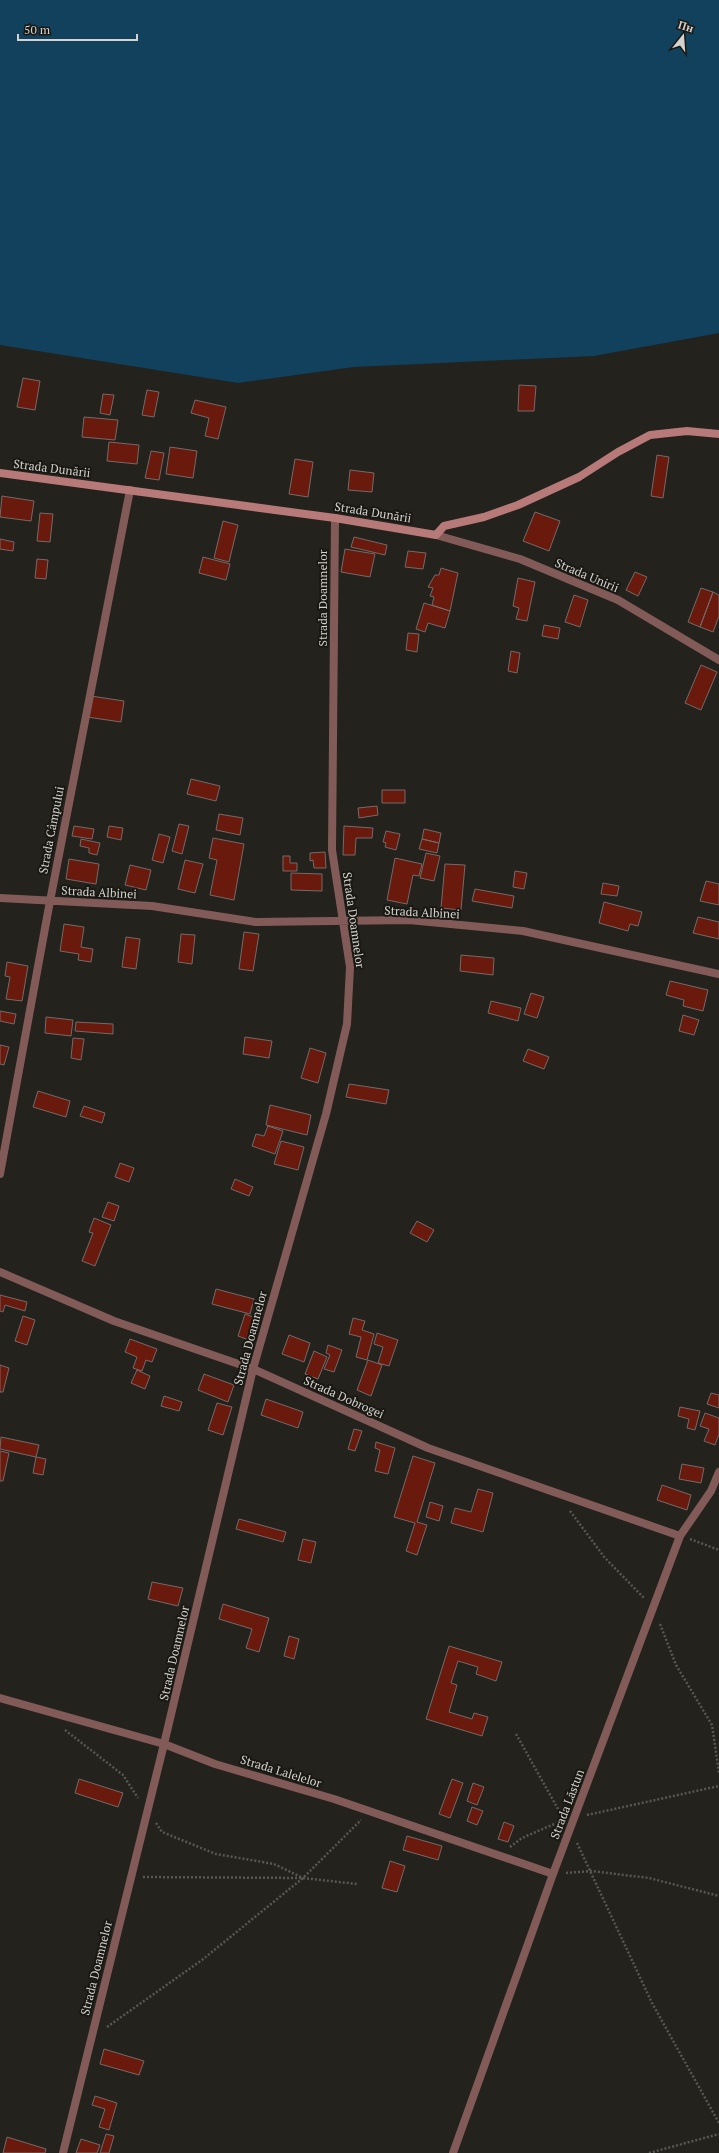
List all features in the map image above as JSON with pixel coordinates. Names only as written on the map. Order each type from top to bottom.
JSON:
[{"type":"main road","points":[[436,535],[444,526],[484,516],[518,505],[579,477],[618,452],[650,435],[687,431],[719,434]]},
{"type":"main road","name":"Strada Dunării","points":[[0,473],[335,518],[436,535]]},
{"type":"street","name":"Strada Câmpului","points":[[0,1174],[50,901],[130,490]]},
{"type":"street","name":"Strada Doamnelor","points":[[63,2153],[164,1744],[253,1369],[326,1114],[347,1024],[350,967],[332,850],[335,518]]},
{"type":"street","name":"Strada Unirii","points":[[436,535],[520,559],[618,600],[719,660]]},
{"type":"street","name":"Strada Albinei","points":[[0,898],[152,906],[256,922],[344,923],[409,920],[523,931],[719,974]]},
{"type":"street","name":"Strada Dobrogei","points":[[0,1272],[114,1321],[253,1369],[428,1448],[680,1536]]},
{"type":"street","name":"Strada Lăstun","points":[[452,2153],[553,1874],[680,1536],[711,1491],[719,1472]]},
{"type":"street","name":"Strada Lalelelor","points":[[0,1698],[164,1744],[215,1764],[370,1811],[553,1874]]},
{"type":"path","points":[[680,1536],[719,1550]]},
{"type":"path","points":[[498,1854],[522,1838],[564,1820],[516,1734]]},
{"type":"path","points":[[574,1818],[719,1786]]},
{"type":"path","points":[[91,2038],[202,1960],[302,1878],[370,1811]]},
{"type":"path","points":[[570,1830],[592,1871],[652,2004],[719,2123]]},
{"type":"path","points":[[553,1874],[592,1871],[649,1878],[719,1896]]},
{"type":"path","points":[[131,1876],[302,1878],[357,1884]]},
{"type":"path","points":[[649,2153],[719,2134]]},
{"type":"water","points":[[0,0],[719,0],[719,333],[594,356],[354,367],[238,383],[0,345]]},
{"type":"building","points":[[23,378],[40,381],[35,410],[17,407]]},
{"type":"building","points":[[519,385],[536,386],[534,411],[518,411]]},
{"type":"building","points":[[147,390],[159,392],[154,417],[142,415]]},
{"type":"building","points":[[103,394],[114,395],[110,415],[100,413]]},
{"type":"building","points":[[195,400],[226,407],[218,439],[205,436],[209,418],[191,413]]},
{"type":"building","points":[[84,417],[118,420],[115,440],[82,437]]},
{"type":"building","points":[[109,442],[139,445],[137,464],[107,461]]},
{"type":"building","points":[[170,447],[197,451],[193,478],[166,474]]},
{"type":"building","points":[[151,451],[164,453],[159,480],[145,478]]},
{"type":"building","points":[[657,455],[669,457],[663,498],[651,496]]},
{"type":"building","points":[[295,459],[313,462],[308,497],[289,494]]},
{"type":"building","points":[[350,470],[374,473],[372,492],[348,490]]},
{"type":"building","points":[[2,496],[34,501],[31,521],[0,517]]},
{"type":"building","points":[[535,512],[560,521],[549,551],[523,541]]},
{"type":"building","points":[[40,513],[53,514],[50,542],[37,541]]},
{"type":"building","points":[[223,521],[238,525],[229,562],[214,558]]},
{"type":"building","points":[[354,537],[387,545],[385,555],[351,547]]},
{"type":"building","points":[[0,539],[14,542],[13,551],[0,549]]},
{"type":"building","points":[[345,549],[375,554],[370,577],[341,572]]},
{"type":"building","points":[[408,551],[426,553],[423,569],[405,567]]},
{"type":"building","points":[[203,557],[230,564],[226,580],[199,573]]},
{"type":"building","points":[[37,559],[48,560],[46,579],[35,578]]},
{"type":"building","points":[[441,568],[458,573],[450,611],[432,605],[434,597],[430,596],[433,588],[428,587],[435,575],[439,575]]},
{"type":"building","points":[[635,572],[647,577],[638,596],[626,590]]},
{"type":"building","points":[[518,578],[535,582],[527,621],[516,619],[519,608],[513,606]]},
{"type":"building","points":[[701,588],[713,592],[700,627],[688,622]]},
{"type":"building","points":[[713,592],[719,595],[719,616],[713,632],[700,627]]},
{"type":"building","points":[[574,595],[588,600],[580,627],[565,622]]},
{"type":"building","points":[[424,603],[450,611],[445,628],[428,623],[425,632],[416,629]]},
{"type":"building","points":[[544,625],[560,628],[558,639],[542,636]]},
{"type":"building","points":[[408,633],[419,634],[417,652],[406,650]]},
{"type":"building","points":[[511,651],[520,653],[517,673],[508,671]]},
{"type":"building","points":[[701,665],[717,672],[701,710],[685,703]]},
{"type":"building","points":[[91,696],[124,701],[121,722],[87,717]]},
{"type":"building","points":[[191,779],[220,786],[216,801],[187,794]]},
{"type":"building","points":[[382,790],[405,790],[405,803],[382,803]]},
{"type":"building","points":[[377,806],[378,815],[359,818],[358,808]]},
{"type":"building","points":[[219,814],[243,818],[240,835],[216,830]]},
{"type":"building","points":[[179,824],[189,826],[182,854],[172,851]]},
{"type":"building","points":[[74,826],[94,829],[92,839],[72,836]]},
{"type":"building","points":[[109,826],[123,828],[121,840],[107,837]]},
{"type":"building","points":[[344,826],[373,828],[372,838],[356,838],[355,855],[343,855]]},
{"type":"building","points":[[424,829],[441,833],[439,843],[422,839]]},
{"type":"building","points":[[386,831],[400,834],[396,850],[385,847],[386,843],[383,842]]},
{"type":"building","points":[[159,834],[170,837],[163,863],[152,860]]},
{"type":"building","points":[[213,838],[244,844],[234,900],[210,895],[217,860],[209,858]]},
{"type":"building","points":[[81,839],[100,843],[97,855],[89,853],[89,848],[80,846]]},
{"type":"building","points":[[422,839],[439,843],[437,853],[419,849]]},
{"type":"building","points":[[325,852],[326,868],[314,868],[313,860],[310,861],[310,853]]},
{"type":"building","points":[[426,853],[440,856],[434,881],[420,878]]},
{"type":"building","points":[[283,856],[290,856],[290,863],[297,863],[297,871],[283,871]]},
{"type":"building","points":[[395,858],[422,864],[419,876],[413,875],[407,904],[387,900]]},
{"type":"building","points":[[69,859],[99,864],[96,884],[66,879]]},
{"type":"building","points":[[185,860],[203,864],[195,893],[178,889]]},
{"type":"building","points":[[445,864],[465,865],[461,910],[441,908]]},
{"type":"building","points":[[130,865],[151,870],[146,890],[125,885]]},
{"type":"building","points":[[515,871],[527,873],[524,889],[513,887]]},
{"type":"building","points":[[291,873],[322,874],[322,891],[291,890]]},
{"type":"building","points":[[706,881],[719,884],[719,905],[700,901]]},
{"type":"building","points":[[603,883],[619,886],[617,896],[601,894]]},
{"type":"building","points":[[475,889],[514,896],[512,908],[472,901]]},
{"type":"building","points":[[604,902],[642,912],[638,926],[630,924],[628,931],[599,923]]},
{"type":"building","points":[[698,917],[719,922],[719,939],[693,933]]},
{"type":"building","points":[[64,924],[84,927],[81,947],[93,949],[91,962],[78,960],[79,954],[60,951]]},
{"type":"building","points":[[244,932],[259,934],[253,971],[239,969]]},
{"type":"building","points":[[181,934],[195,935],[192,964],[178,962]]},
{"type":"building","points":[[126,937],[140,939],[136,969],[122,967]]},
{"type":"building","points":[[461,955],[494,958],[493,975],[460,971]]},
{"type":"building","points":[[7,962],[28,966],[22,1001],[6,999],[10,977],[5,976]]},
{"type":"building","points":[[670,981],[708,990],[703,1011],[683,1006],[684,1000],[666,995]]},
{"type":"building","points":[[531,993],[544,997],[537,1018],[524,1014]]},
{"type":"building","points":[[491,1001],[521,1008],[518,1021],[488,1013]]},
{"type":"building","points":[[0,1011],[16,1014],[14,1024],[0,1021]]},
{"type":"building","points":[[683,1015],[699,1020],[694,1035],[679,1031]]},
{"type":"building","points":[[46,1017],[73,1020],[71,1036],[45,1033]]},
{"type":"building","points":[[76,1022],[113,1024],[113,1034],[75,1031]]},
{"type":"building","points":[[245,1037],[272,1041],[269,1058],[243,1054]]},
{"type":"building","points":[[73,1038],[84,1039],[81,1060],[71,1058]]},
{"type":"building","points":[[0,1045],[9,1047],[4,1065],[0,1064]]},
{"type":"building","points":[[310,1048],[326,1053],[318,1083],[301,1078]]},
{"type":"building","points":[[528,1049],[549,1057],[544,1069],[523,1061]]},
{"type":"building","points":[[349,1084],[389,1090],[386,1104],[346,1097]]},
{"type":"building","points":[[38,1091],[70,1101],[66,1117],[33,1107]]},
{"type":"building","points":[[270,1105],[311,1115],[307,1135],[266,1125]]},
{"type":"building","points":[[84,1106],[105,1113],[102,1123],[80,1116]]},
{"type":"building","points":[[268,1126],[283,1131],[275,1154],[252,1146],[256,1134],[264,1136]]},
{"type":"building","points":[[281,1141],[304,1147],[298,1170],[274,1164]]},
{"type":"building","points":[[120,1163],[134,1168],[129,1182],[115,1177]]},
{"type":"building","points":[[235,1179],[253,1187],[249,1196],[231,1189]]},
{"type":"building","points":[[108,1202],[119,1206],[114,1221],[102,1217]]},
{"type":"building","points":[[94,1218],[111,1225],[95,1266],[82,1261],[93,1233],[89,1232]]},
{"type":"building","points":[[417,1221],[434,1230],[427,1242],[410,1233]]},
{"type":"building","points":[[216,1289],[254,1299],[250,1314],[212,1304]]},
{"type":"building","points":[[0,1295],[27,1302],[25,1311],[5,1305],[3,1312],[0,1311]]},
{"type":"building","points":[[245,1314],[256,1318],[249,1340],[238,1336]]},
{"type":"building","points":[[23,1316],[35,1320],[27,1345],[15,1341]]},
{"type":"building","points":[[353,1318],[365,1321],[362,1330],[374,1334],[367,1360],[356,1357],[361,1337],[349,1334]]},
{"type":"building","points":[[377,1333],[398,1340],[389,1366],[378,1363],[383,1347],[374,1344]]},
{"type":"building","points":[[289,1335],[310,1343],[304,1362],[282,1354]]},
{"type":"building","points":[[130,1339],[157,1349],[152,1362],[146,1360],[142,1371],[133,1368],[137,1357],[125,1352]]},
{"type":"building","points":[[328,1345],[342,1350],[334,1372],[324,1369],[330,1355],[326,1353]]},
{"type":"building","points":[[314,1351],[327,1357],[318,1379],[305,1374]]},
{"type":"building","points":[[368,1360],[382,1365],[371,1396],[357,1390]]},
{"type":"building","points":[[0,1365],[9,1368],[3,1392],[0,1392]]},
{"type":"building","points":[[137,1370],[150,1376],[145,1389],[131,1383]]},
{"type":"building","points":[[204,1374],[234,1385],[228,1402],[198,1390]]},
{"type":"building","points":[[711,1393],[719,1395],[719,1408],[707,1404]]},
{"type":"building","points":[[164,1396],[182,1402],[179,1411],[161,1406]]},
{"type":"building","points":[[266,1399],[303,1412],[298,1428],[261,1415]]},
{"type":"building","points":[[217,1403],[232,1407],[223,1435],[208,1430]]},
{"type":"building","points":[[680,1407],[700,1411],[695,1430],[687,1428],[689,1419],[678,1416]]},
{"type":"building","points":[[705,1413],[719,1418],[719,1434],[715,1445],[704,1441],[709,1429],[700,1426]]},
{"type":"building","points":[[354,1429],[362,1431],[355,1451],[348,1449]]},
{"type":"building","points":[[1,1437],[39,1445],[36,1457],[0,1449]]},
{"type":"building","points":[[376,1442],[395,1448],[388,1474],[375,1471],[380,1450],[375,1448]]},
{"type":"building","points":[[0,1451],[9,1453],[3,1481],[0,1481]]},
{"type":"building","points":[[413,1456],[435,1463],[417,1522],[427,1525],[417,1555],[406,1551],[415,1523],[394,1517]]},
{"type":"building","points":[[36,1457],[46,1459],[43,1475],[33,1473]]},
{"type":"building","points":[[682,1464],[704,1468],[701,1483],[679,1479]]},
{"type":"building","points":[[662,1485],[691,1495],[687,1510],[657,1500]]},
{"type":"building","points":[[478,1489],[493,1493],[483,1532],[451,1523],[455,1508],[471,1512]]},
{"type":"building","points":[[430,1502],[443,1506],[439,1521],[426,1517]]},
{"type":"building","points":[[239,1519],[286,1532],[283,1542],[236,1529]]},
{"type":"building","points":[[303,1539],[316,1542],[311,1563],[298,1560]]},
{"type":"building","points":[[152,1582],[183,1588],[178,1606],[148,1599]]},
{"type":"building","points":[[223,1604],[269,1618],[259,1652],[246,1648],[252,1629],[219,1619]]},
{"type":"building","points":[[289,1636],[299,1639],[294,1659],[284,1656]]},
{"type":"building","points":[[449,1646],[502,1662],[496,1681],[476,1674],[478,1667],[458,1661],[451,1683],[457,1685],[449,1712],[472,1719],[474,1713],[488,1717],[482,1736],[426,1719]]},
{"type":"building","points":[[79,1779],[123,1793],[118,1807],[75,1793]]},
{"type":"building","points":[[452,1779],[463,1783],[450,1818],[439,1814]]},
{"type":"building","points":[[473,1783],[484,1787],[477,1805],[467,1801]]},
{"type":"building","points":[[472,1807],[483,1811],[477,1825],[467,1821]]},
{"type":"building","points":[[504,1822],[514,1826],[508,1842],[498,1839]]},
{"type":"building","points":[[407,1836],[442,1846],[438,1860],[403,1850]]},
{"type":"building","points":[[390,1861],[405,1866],[397,1892],[382,1888]]},
{"type":"building","points":[[104,2049],[144,2061],[139,2075],[100,2064]]},
{"type":"building","points":[[95,2096],[117,2103],[109,2130],[99,2127],[105,2109],[92,2105]]},
{"type":"building","points":[[106,2134],[114,2136],[109,2153],[100,2153]]},
{"type":"building","points":[[7,2137],[46,2149],[45,2153],[3,2153]]},
{"type":"building","points":[[81,2139],[100,2145],[97,2153],[76,2153]]}]
